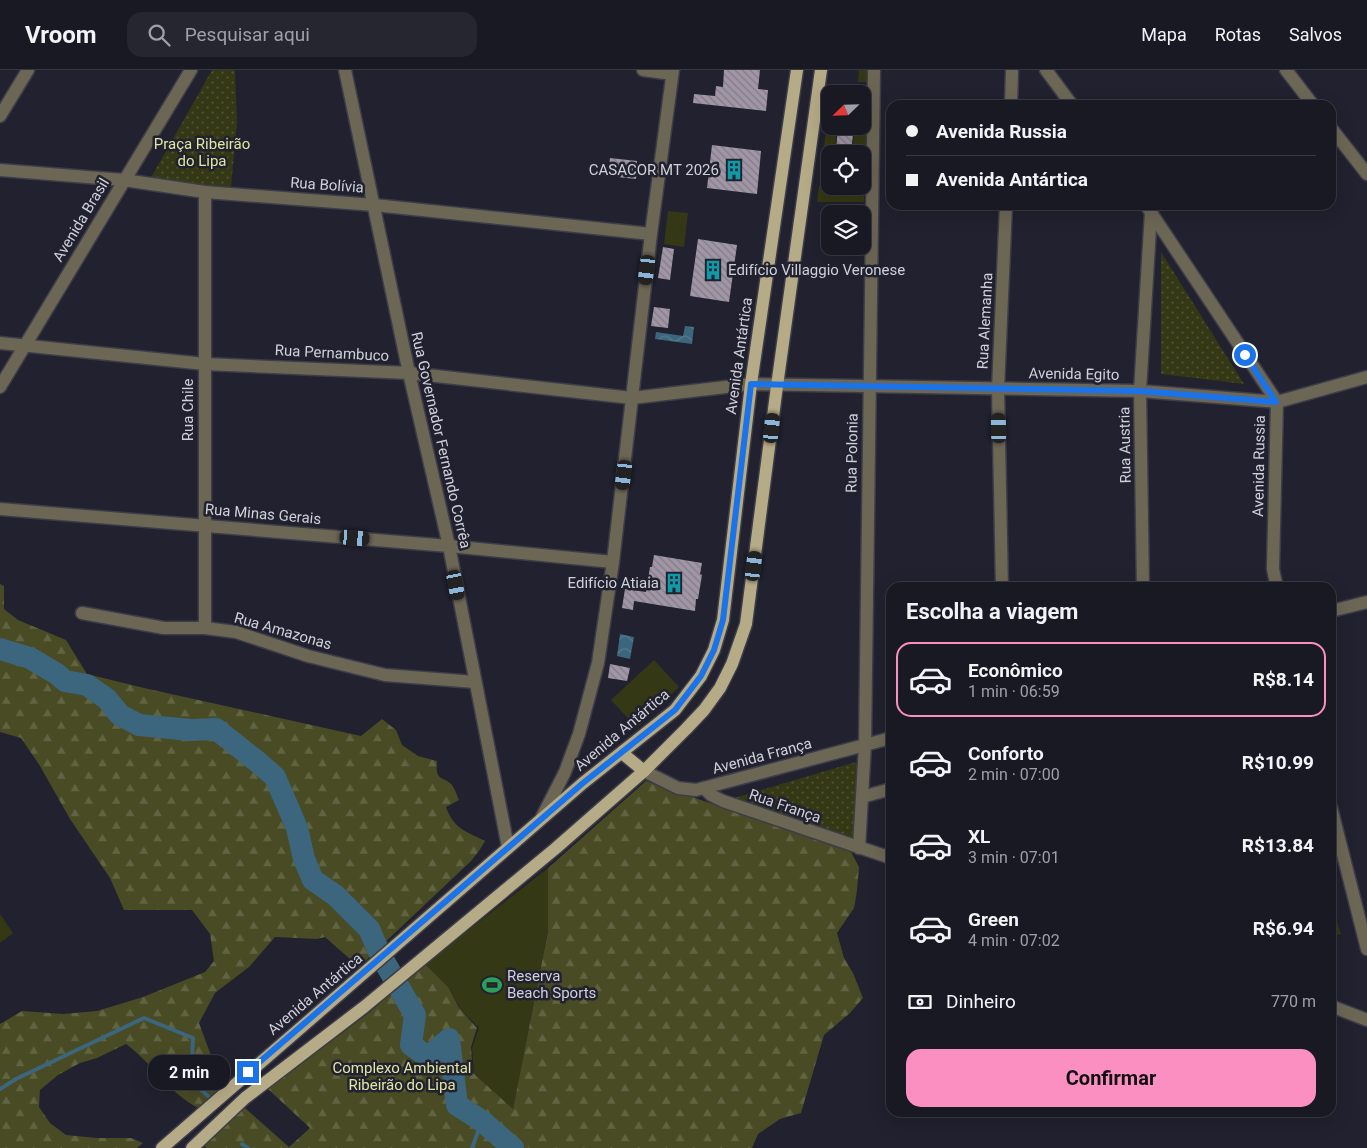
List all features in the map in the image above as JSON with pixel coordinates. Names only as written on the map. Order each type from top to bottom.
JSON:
[{"type":"main road","name":"Avenida Antártica","points":[[162,1148],[404,940],[508,847],[583,783],[675,710],[701,676],[714,650],[723,620],[751,384],[797,70]]},
{"type":"main road","points":[[192,1148],[245,1098],[364,1007],[556,848],[644,770],[698,717],[715,696],[732,664],[746,624],[820,70]]},
{"type":"main road","points":[[791,120],[814,124]]},
{"type":"main road","points":[[622,753],[644,770]]},
{"type":"street","points":[[0,116],[28,70]]},
{"type":"street","name":"Avenida Brasil","points":[[0,387],[190,70]]},
{"type":"street","name":"Rua Governador Fernando Corrêa","points":[[344,70],[409,373],[449,546],[508,847]]},
{"type":"street","points":[[539,822],[565,772],[580,734],[598,664],[673,72],[643,70]]},
{"type":"street","name":"Rua Polonia","points":[[865,746],[874,70]]},
{"type":"street","points":[[1011,100],[1012,70]]},
{"type":"street","points":[[1046,70],[1068,100]]},
{"type":"street","points":[[1286,70],[1309,100]]},
{"type":"street","points":[[1336,134],[1367,174]]},
{"type":"street","name":"Rua Bolívia","points":[[0,170],[124,180],[205,192],[374,205],[651,234]]},
{"type":"street","name":"Rua Chile","points":[[205,192],[205,628]]},
{"type":"street","name":"Rua Alemanha","points":[[1002,582],[998,389],[1006,210]]},
{"type":"street","name":"Rua Austria","points":[[1143,582],[1140,391],[1149,210]]},
{"type":"street","name":"Avenida Russia","points":[[1150,210],[1276,402],[1273,569],[1276,582]]},
{"type":"street","name":"Rua Pernambuco","points":[[0,343],[205,364],[409,373],[632,398],[751,384],[777,386]]},
{"type":"street","name":"Avenida Egito","points":[[777,386],[1140,391],[1276,402],[1367,377]]},
{"type":"street","name":"Rua Minas Gerais","points":[[0,509],[449,546],[612,562]]},
{"type":"street","points":[[1336,610],[1367,602]]},
{"type":"street","name":"Rua Amazonas","points":[[82,613],[164,628],[205,628],[236,632],[308,656],[385,675],[475,682]]},
{"type":"street","name":"Avenida França","points":[[644,770],[678,788],[687,790],[704,788],[886,740]]},
{"type":"street","points":[[859,848],[865,746]]},
{"type":"street","name":"Rua França","points":[[704,788],[711,795],[723,801],[886,856]]},
{"type":"street","points":[[862,798],[886,791]]},
{"type":"street","points":[[1336,827],[1367,949]]},
{"type":"street","points":[[1336,1008],[1367,1020]]},
{"type":"green space","name":"Praça Ribeirão do Lipa","points":[[212,70],[235,70],[237,122],[231,187],[149,181]]},
{"type":"green space","points":[[859,70],[868,70],[868,82],[858,82]]},
{"type":"green space","points":[[826,135],[836,135],[836,145],[824,145]]},
{"type":"green space","points":[[854,135],[867,135],[867,145],[853,145]]},
{"type":"green space","points":[[821,185],[821,195],[864,195],[864,202],[817,202],[819,186]]},
{"type":"green space","points":[[668,211],[688,213],[684,247],[664,244]]},
{"type":"green space","points":[[1161,252],[1244,384],[1161,374]]},
{"type":"green space","points":[[0,584],[4,586],[4,609],[18,620],[66,640],[87,674],[361,736],[382,719],[396,730],[402,745],[418,756],[437,761],[438,776],[452,785],[459,800],[446,807],[449,814],[461,829],[485,841],[471,861],[359,967],[325,937],[317,939],[275,937],[249,967],[215,993],[199,1023],[223,1088],[198,1108],[177,1094],[126,1044],[97,1058],[80,1063],[58,1075],[40,1090],[39,1107],[50,1123],[66,1135],[97,1138],[131,1138],[143,1143],[137,1148],[0,1148],[0,1024],[22,1011],[63,1014],[97,1011],[143,997],[205,972],[214,961],[210,934],[192,910],[124,910],[110,878],[70,819],[40,766],[21,738],[0,732]]},
{"type":"green space","points":[[654,660],[679,687],[637,728],[611,700]]},
{"type":"green space","points":[[856,762],[860,768],[854,838],[846,840],[731,799]]},
{"type":"green space","name":"Complexo Ambiental Ribeirão do Lipa","points":[[646,781],[851,852],[859,867],[854,908],[837,933],[844,958],[853,973],[863,998],[850,1013],[824,1035],[801,1113],[780,1119],[758,1134],[752,1148],[206,1148],[203,1142],[245,1108],[289,1147],[310,1128],[268,1089],[370,1012],[425,964],[449,988],[459,1008],[477,1028],[471,1047],[473,1073],[513,1109],[548,931],[548,868]]},
{"type":"green space","name":"Reserva Beach Sports","points":[[548,868],[548,930],[513,1109],[474,1074],[472,1048],[479,1028],[460,1009],[450,989],[425,964]]},
{"type":"green space","points":[[0,914],[13,933],[0,943]]},
{"type":"green space","points":[[1336,919],[1341,934],[1336,935]]},
{"type":"water","points":[[685,326],[694,327],[692,344],[655,339],[656,332],[683,336]]},
{"type":"water","points":[[620,634],[634,637],[630,659],[617,656]]},
{"type":"building","points":[[724,70],[760,70],[758,89],[768,90],[766,111],[693,103],[694,94],[715,96],[716,86],[723,87]]},
{"type":"building","points":[[837,135],[853,135],[852,145],[836,145]]},
{"type":"building","name":"CASACOR MT 2026","points":[[712,145],[761,151],[757,194],[707,188]]},
{"type":"building","points":[[610,158],[637,161],[636,179],[608,176]]},
{"type":"building","name":"Edifício Villaggio Veronese","points":[[698,239],[737,245],[729,302],[690,296]]},
{"type":"building","points":[[663,247],[674,249],[670,280],[658,278]]},
{"type":"building","points":[[654,307],[670,309],[668,328],[651,326]]},
{"type":"building","name":"Edifício Atiaia","points":[[654,555],[702,563],[700,574],[702,575],[695,611],[634,601],[633,610],[622,608],[625,589],[646,592]]},
{"type":"building","points":[[610,664],[630,668],[627,681],[608,678]]},
{"type":"waterway","points":[[0,649],[30,658],[65,681],[87,685],[107,699],[120,715],[139,725],[191,730],[216,729],[275,777],[297,828],[304,859],[313,880],[335,895],[369,929],[381,956],[415,1015],[411,1045],[428,1057],[449,1039],[457,1105],[482,1121],[513,1148]]},
{"type":"waterway","points":[[0,1089],[16,1079],[144,1018],[193,1038],[191,1081],[208,1096]]},
{"type":"waterway","points":[[472,1148],[482,1121]]},
{"type":"waterway","points":[[242,1144],[248,1148]]},
{"type":"place","name":"CASACOR MT 2026","points":[[734,170]]},
{"type":"place","name":"Edifício Villaggio Veronese","points":[[713,270]]},
{"type":"place","name":"Edifício Atiaia","points":[[674,583]]},
{"type":"place","name":"Reserva Beach Sports","points":[[492,985]]},
{"type":"route","points":[[248,1072],[404,940],[583,783],[675,710],[701,676],[714,650],[723,620],[751,384],[777,386],[888,386],[1140,391],[1276,402],[1245,355]]}]
